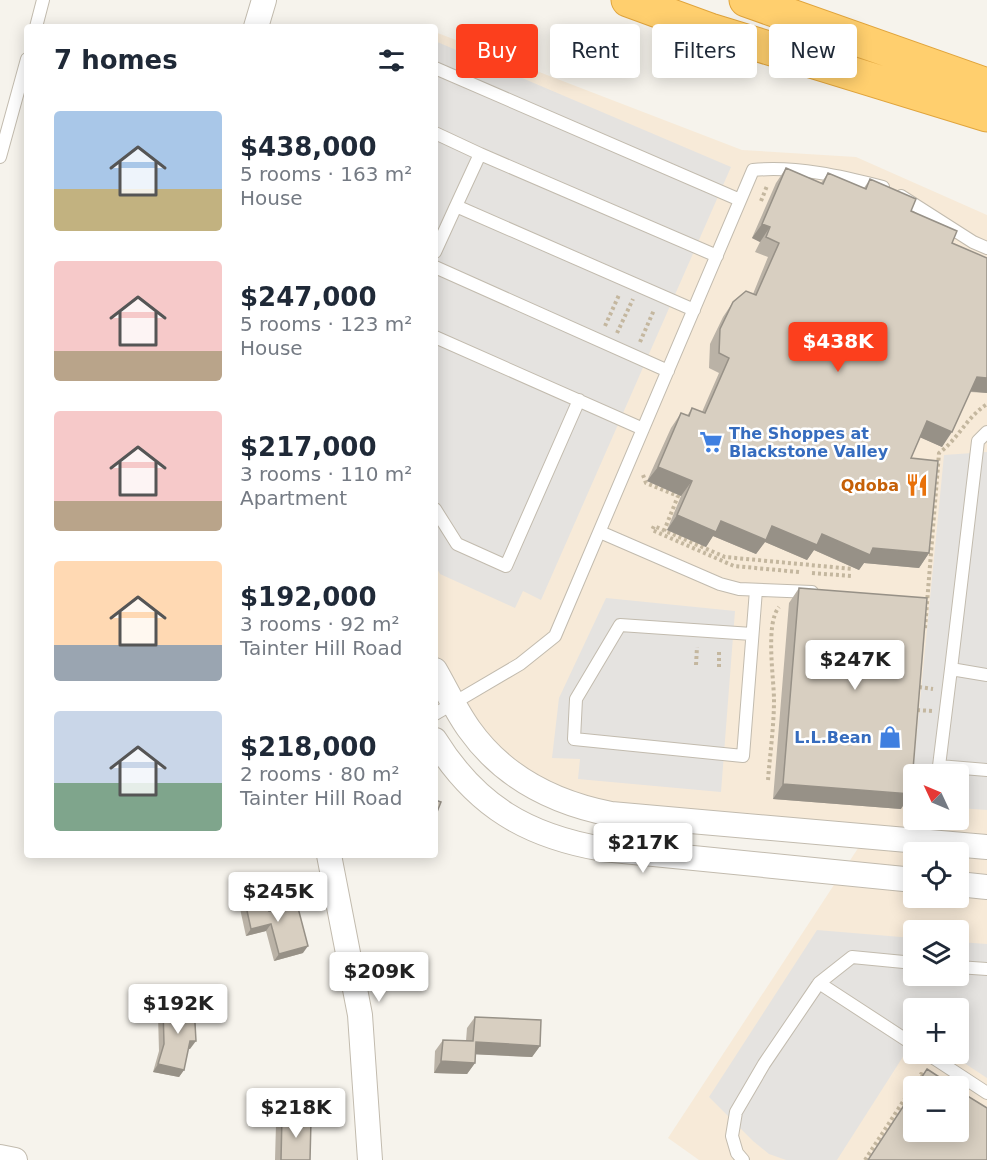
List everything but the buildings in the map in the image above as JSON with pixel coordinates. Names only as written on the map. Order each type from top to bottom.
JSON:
[{"type":"highway","points":[[628,0],[710,30],[987,115]]},
{"type":"highway","points":[[746,0],[987,86]]},
{"type":"street","points":[[257,24],[264,0]]},
{"type":"street","points":[[438,683],[444,709],[467,728],[499,763],[543,792],[578,808],[611,814],[987,847]]},
{"type":"street","points":[[438,744],[455,770],[476,793],[505,815],[534,831],[568,843],[603,849],[903,879]]},
{"type":"street","points":[[330,858],[360,1016],[370,1160]]},
{"type":"street","points":[[969,885],[987,887]]},
{"type":"street","points":[[0,1157],[15,1160]]},
{"type":"lane","points":[[37,24],[43,0]]},
{"type":"lane","points":[[438,69],[740,200]]},
{"type":"lane","points":[[0,157],[24,70]]},
{"type":"lane","points":[[438,134],[717,256]]},
{"type":"lane","points":[[438,245],[480,154]]},
{"type":"lane","points":[[444,709],[520,664],[555,636],[753,170],[793,170],[857,180],[887,188],[973,242],[987,248]]},
{"type":"lane","points":[[456,206],[694,310]]},
{"type":"lane","points":[[438,268],[668,371]]},
{"type":"lane","points":[[438,338],[644,429]]},
{"type":"lane","points":[[438,514],[457,544],[506,566],[579,400]]},
{"type":"lane","points":[[987,432],[978,441],[939,766],[987,770]]},
{"type":"lane","points":[[600,532],[720,584],[739,589],[826,593]]},
{"type":"lane","points":[[752,634],[620,625],[576,699],[573,739],[743,756],[756,590]]},
{"type":"lane","points":[[951,669],[987,675]]},
{"type":"lane","points":[[743,1160],[737,1153],[732,1136],[736,1112],[764,1064],[819,983],[852,957],[903,962]]},
{"type":"lane","points":[[969,968],[987,969]]},
{"type":"lane","points":[[819,983],[903,1038]]},
{"type":"lane","points":[[943,1064],[987,1093]]},
{"type":"path","points":[[759,204],[770,181]]},
{"type":"path","points":[[599,340],[620,292]]},
{"type":"path","points":[[612,346],[633,298]]},
{"type":"path","points":[[634,356],[656,308]]},
{"type":"path","points":[[924,631],[939,453],[947,447],[968,417],[987,404]]},
{"type":"path","points":[[647,467],[642,476],[646,483],[678,496],[664,531]]},
{"type":"path","points":[[851,576],[734,566],[652,530],[654,526],[725,557],[853,569]]},
{"type":"path","points":[[768,780],[774,700],[771,661],[774,619],[777,610],[784,602]]},
{"type":"path","points":[[696,665],[697,647]]},
{"type":"path","points":[[719,667],[720,649]]},
{"type":"path","points":[[916,722],[920,676]]},
{"type":"path","points":[[864,1160],[903,1101]]},
{"type":"shaded area","name":"The Shoppes at Blackstone Valley","points":[[438,33],[456,40],[456,78],[538,78],[538,72],[742,150],[856,157],[987,215],[987,1160],[699,1160],[668,1138],[866,836],[611,814],[527,783],[438,674]]},
{"type":"shaded area","points":[[438,42],[456,50],[456,78],[522,78],[731,167],[541,600],[523,591],[515,608],[440,574],[438,570]]},
{"type":"shaded area","points":[[987,452],[987,810],[969,809],[969,764],[914,764],[944,455]]},
{"type":"shaded area","points":[[606,598],[735,611],[721,792],[578,779],[580,759],[552,758],[559,698]]},
{"type":"shaded area","points":[[817,930],[903,937],[903,986],[969,986],[969,943],[987,944],[987,1078],[966,1064],[969,1064],[969,998],[903,998],[903,1057],[837,1160],[786,1160],[769,1154],[709,1097]]},
{"type":"place","name":"The Shoppes at Blackstone Valley","points":[[711,442]]},
{"type":"place","name":"Qdoba","points":[[917,485]]},
{"type":"place","name":"L.L.Bean","points":[[890,737]]}]
